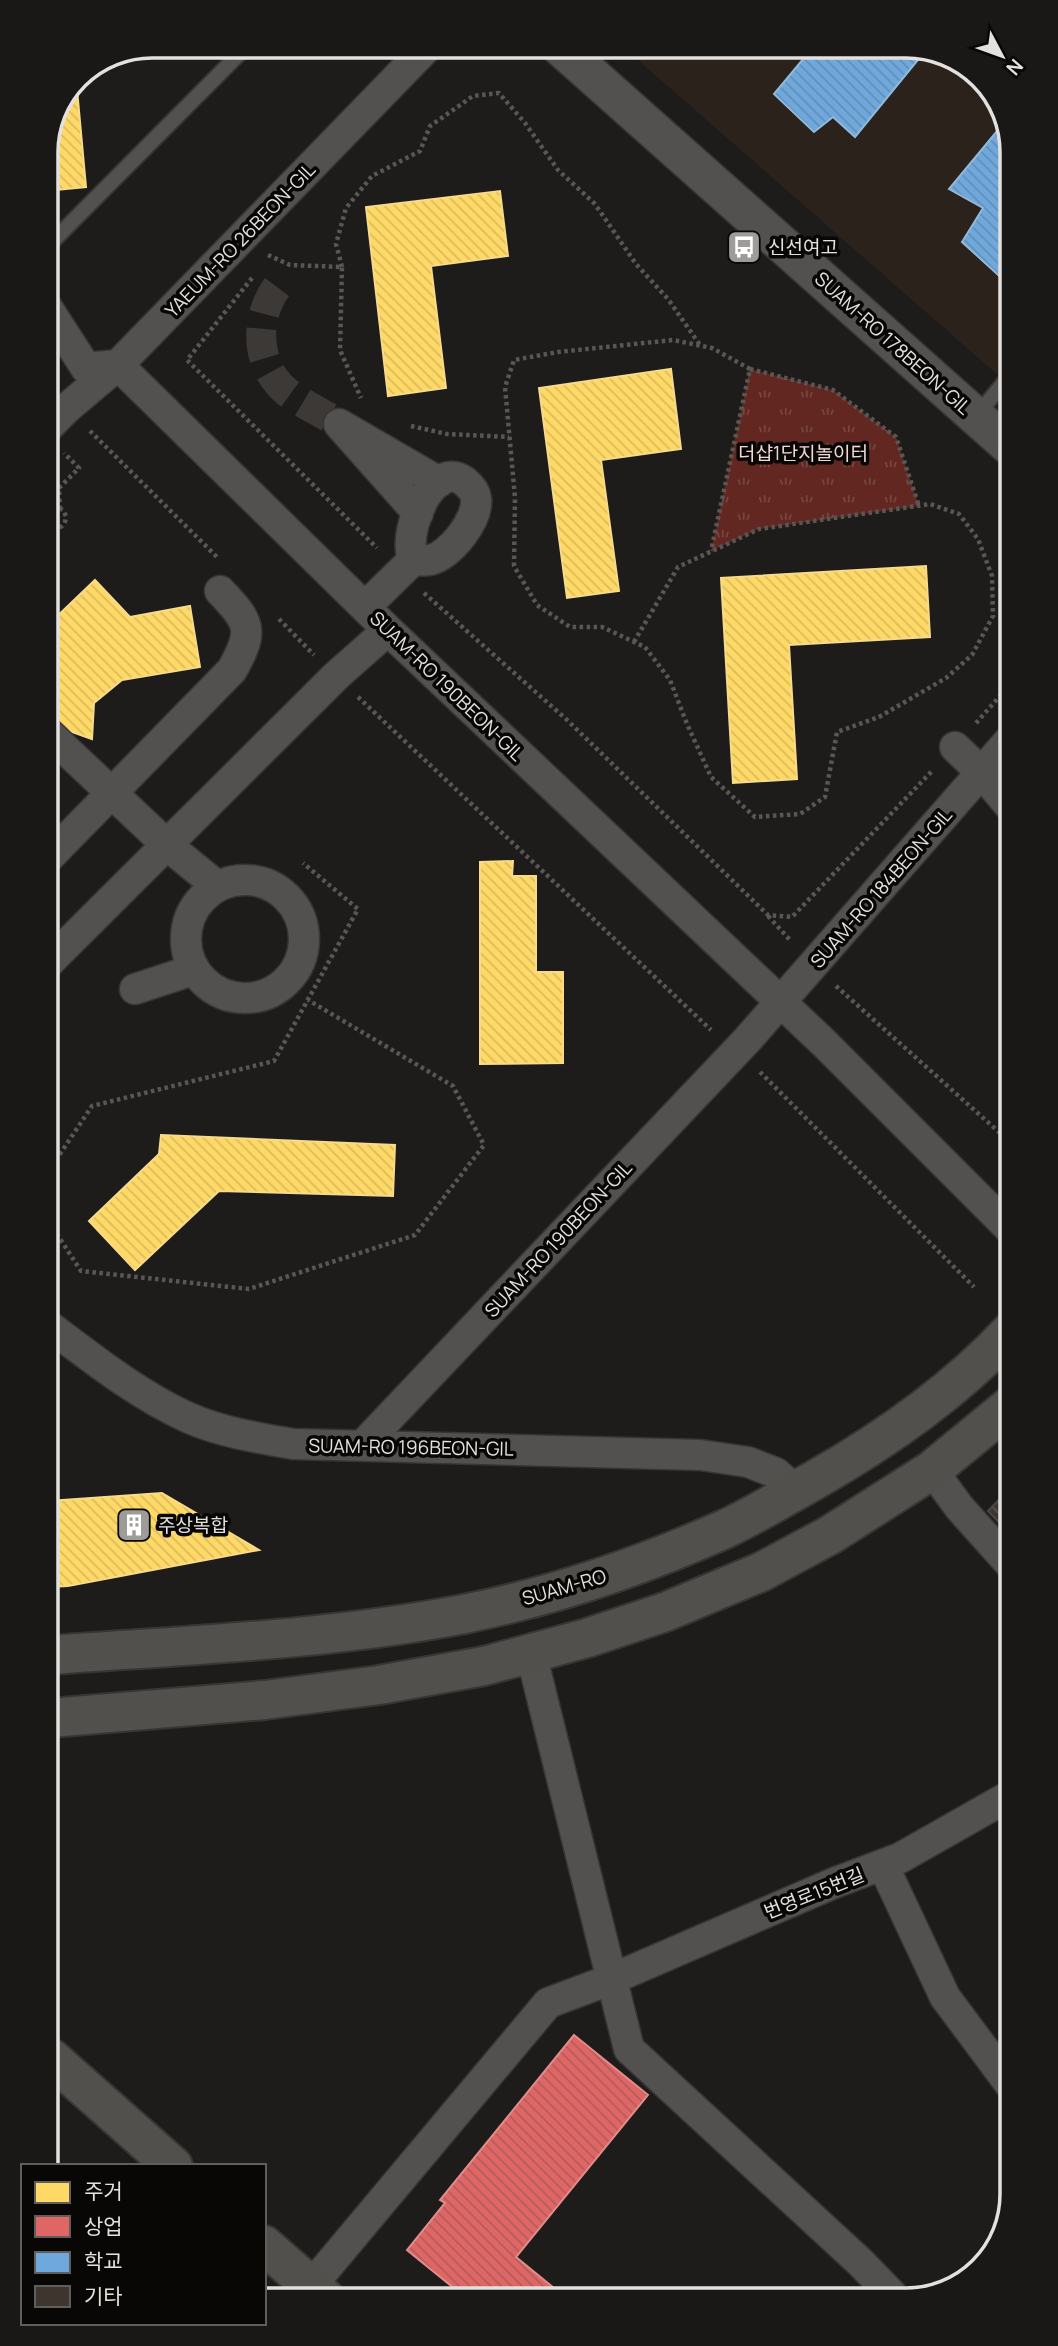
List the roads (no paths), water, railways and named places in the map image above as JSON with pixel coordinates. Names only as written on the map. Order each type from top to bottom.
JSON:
[{"type":"main road","name":"SUAM-RO","points":[[58,1654],[360,1630],[466,1613],[567,1588],[642,1564],[728,1528],[860,1454],[918,1414],[984,1360],[1000,1343]]},
{"type":"main road","points":[[58,1717],[303,1695],[379,1685],[484,1666],[587,1638],[665,1612],[761,1572],[830,1535],[932,1470],[1000,1414]]},
{"type":"main road","points":[[58,2043],[122,2121]]},
{"type":"main road","points":[[58,2064],[171,2164]]},
{"type":"main road","points":[[266,2247],[312,2288]]},
{"type":"street","name":"YAEUM-RO 26BEON-GIL","points":[[58,432],[67,408],[118,365],[416,58]]},
{"type":"street","name":"SUAM-RO 178BEON-GIL","points":[[573,58],[1000,438]]},
{"type":"street","points":[[58,325],[86,368],[118,365]]},
{"type":"street","name":"SUAM-RO 190BEON-GIL","points":[[118,365],[388,630],[780,1002],[1000,1219]]},
{"type":"street","points":[[418,513],[340,424],[439,482]]},
{"type":"street","points":[[365,607],[408,566],[429,560],[447,550],[459,538],[473,517],[477,501],[475,493],[459,477],[452,476],[439,482],[429,491],[418,513],[409,549],[408,566]]},
{"type":"street","points":[[58,848],[232,670],[246,646],[246,627],[237,609],[220,591]]},
{"type":"street","points":[[58,953],[336,676],[388,630]]},
{"type":"street","points":[[58,742],[167,845],[217,886]]},
{"type":"street","points":[[955,747],[1000,794]]},
{"type":"street","points":[[982,773],[1000,752]]},
{"type":"street","name":"SUAM-RO 184BEON-GIL","points":[[780,1002],[982,773]]},
{"type":"street","points":[[236,880],[256,880],[275,887],[290,900],[300,916],[305,936],[302,956],[294,974],[280,988],[262,997],[242,999],[223,995],[206,985],[193,970],[186,952],[190,914],[202,898],[217,886],[236,880]]},
{"type":"street","points":[[135,989],[193,970]]},
{"type":"street","name":"SUAM-RO 190BEON-GIL","points":[[363,1445],[780,1002]]},
{"type":"street","name":"SUAM-RO 196BEON-GIL","points":[[58,1332],[142,1393],[190,1418],[251,1437],[293,1444],[700,1455],[748,1462],[776,1473],[796,1490]]},
{"type":"street","points":[[932,1470],[959,1507],[1000,1553]]},
{"type":"street","points":[[531,1653],[629,2049],[885,2288]]},
{"type":"street","name":"번영로15번길","points":[[322,2288],[548,2003],[612,1979],[834,1883],[900,1858],[1000,1801]]},
{"type":"street","points":[[883,1865],[945,1997],[1000,2071]]},
{"type":"lane","points":[[58,236],[235,58]]},
{"type":"lane","points":[[976,416],[1000,387]]},
{"type":"tunnel","points":[[277,287],[264,313],[262,327],[261,341],[269,369],[287,392],[339,424]]},
{"type":"place","name":"신선여고","points":[[744,247]]},
{"type":"place","name":"주상복합","points":[[134,1525]]},
{"type":"park label","name":"더샵1단지놀이터","points":[[803,453]]}]
